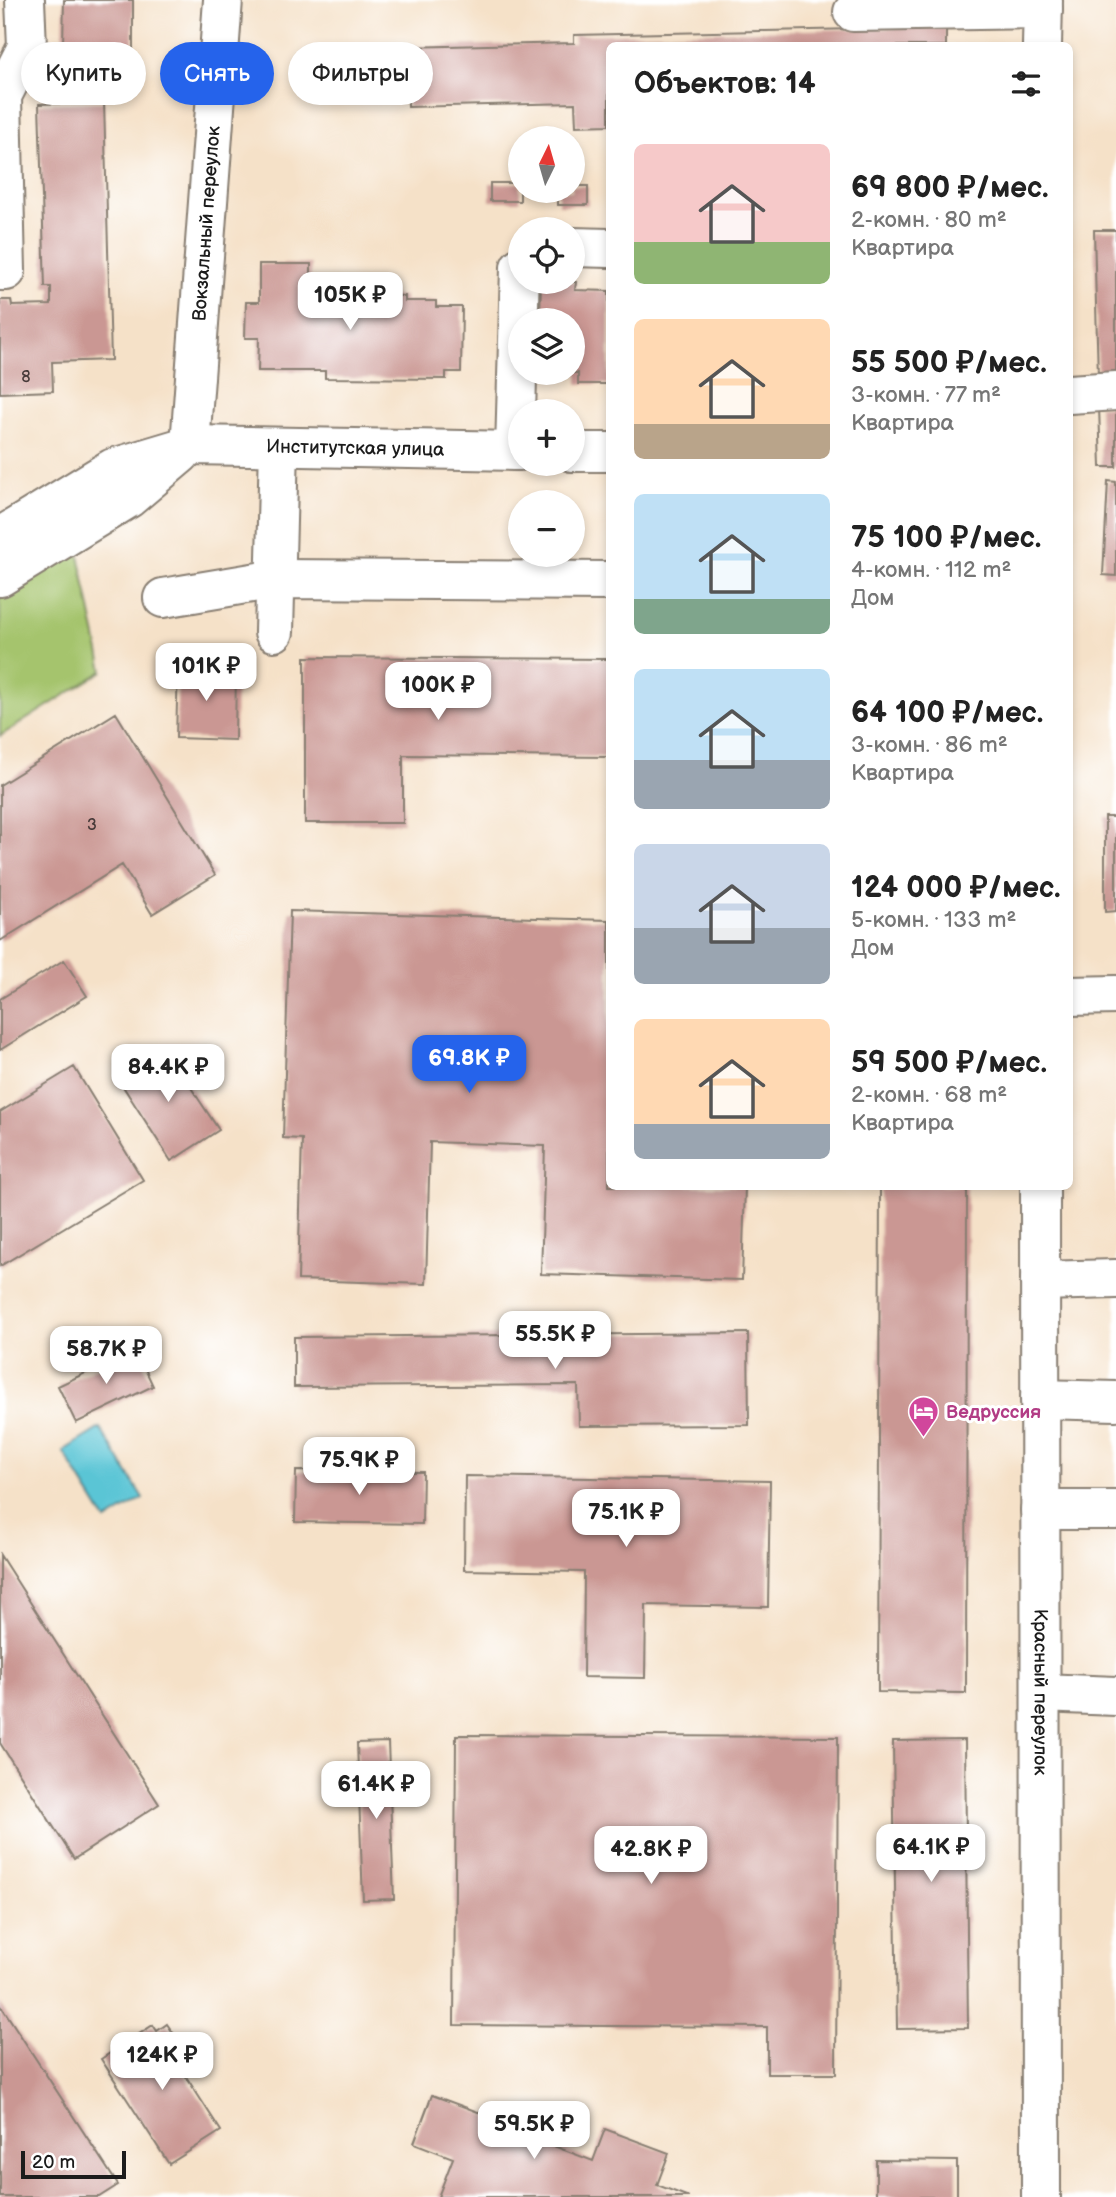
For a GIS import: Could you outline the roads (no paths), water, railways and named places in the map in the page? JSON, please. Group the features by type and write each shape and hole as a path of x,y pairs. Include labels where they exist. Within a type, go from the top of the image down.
{"street":[{"path":"0,271 6,271 2,96 27,47 25,0"},
{"name":"Вокзальный переулок","path":"190,445 223,0"},
{"path":"853,12 1043,18"},
{"path":"585,247 606,248"},
{"path":"518,399 520,294"},
{"path":"1073,394 1116,391"},
{"path":"0,577 128,498 190,445"},
{"name":"Институтская улица","path":"0,537 113,468 190,445 508,451"},
{"path":"274,632 279,447"},
{"path":"585,452 606,452"},
{"path":"163,598 276,579 606,581"},
{"path":"1073,996 1116,995"},
{"name":"Красный переулок","path":"1040,1190 1041,2197"},
{"path":"1040,1281 1116,1279"},
{"path":"1040,1399 1116,1401"},
{"path":"1040,1510 1116,1510"},
{"path":"1041,1693 1116,1696"}],"water":[{"path":"100,1428 143,1498 106,1521 63,1451"}],"place":[{"name":"Ведруссия","path":"923,1439"}]}
